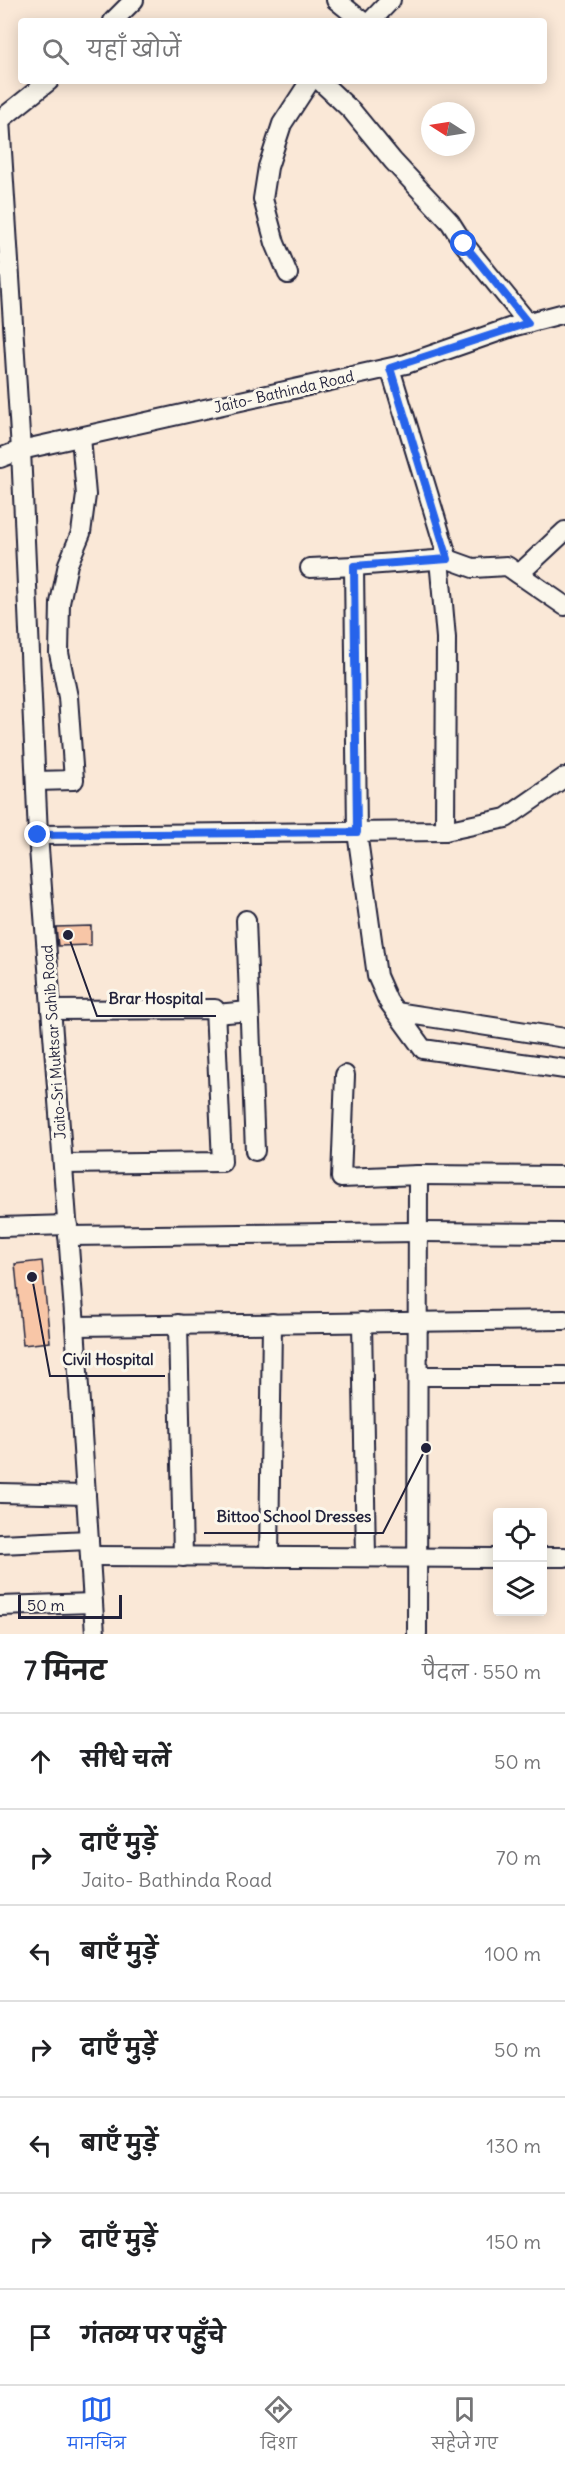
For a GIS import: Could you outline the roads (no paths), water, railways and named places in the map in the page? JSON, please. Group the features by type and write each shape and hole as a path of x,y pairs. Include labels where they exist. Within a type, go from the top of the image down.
{"street":[{"path":"116,18 134,0"},
{"path":"336,0 358,18"},
{"path":"373,18 391,0"},
{"path":"0,120 45,84"},
{"path":"288,274 275,243 263,199 268,167 282,124 308,84"},
{"path":"323,84 352,111 393,161 450,222 464,244 528,323"},
{"name":"Jaito-Sri Muktsar Sahib Road","path":"0,120 21,450 38,835 75,1326 95,1634"},
{"name":"Jaito- Bathinda Road","path":"0,458 21,450 390,368 565,313"},
{"path":"390,368 443,559 446,638 445,831"},
{"path":"36,781 74,780 68,697 59,653 61,598 68,564 81,533 86,495 81,437"},
{"path":"519,574 565,531"},
{"path":"310,568 443,559 473,568 507,566 565,606"},
{"path":"354,566 357,832 377,976 388,1001 423,1049 565,1069"},
{"path":"28,600 61,598"},
{"path":"38,835 445,831 506,818 565,777"},
{"path":"246,920 255,1151"},
{"path":"51,1010 215,1008 216,1014 222,1162 63,1164"},
{"path":"216,1014 249,1011"},
{"path":"396,1012 565,1038"},
{"path":"345,1076 341,1178 418,1175 565,1176"},
{"path":"417,1634 418,1175"},
{"path":"0,1227 68,1231 565,1233"},
{"path":"75,1326 565,1320"},
{"path":"362,1322 366,1557"},
{"path":"269,1557 272,1323"},
{"path":"178,1324 183,1557"},
{"path":"419,1376 565,1376"},
{"path":"0,1493 86,1495"},
{"path":"0,1544 90,1548 183,1557 493,1558"},
{"path":"547,1557 565,1557"},
{"path":"0,1606 93,1603"}],"place":[{"name":"Brar Hospital","path":"68,935"},
{"name":"Civil Hospital","path":"32,1277"},
{"name":"Bittoo School Dresses","path":"426,1448"}]}
